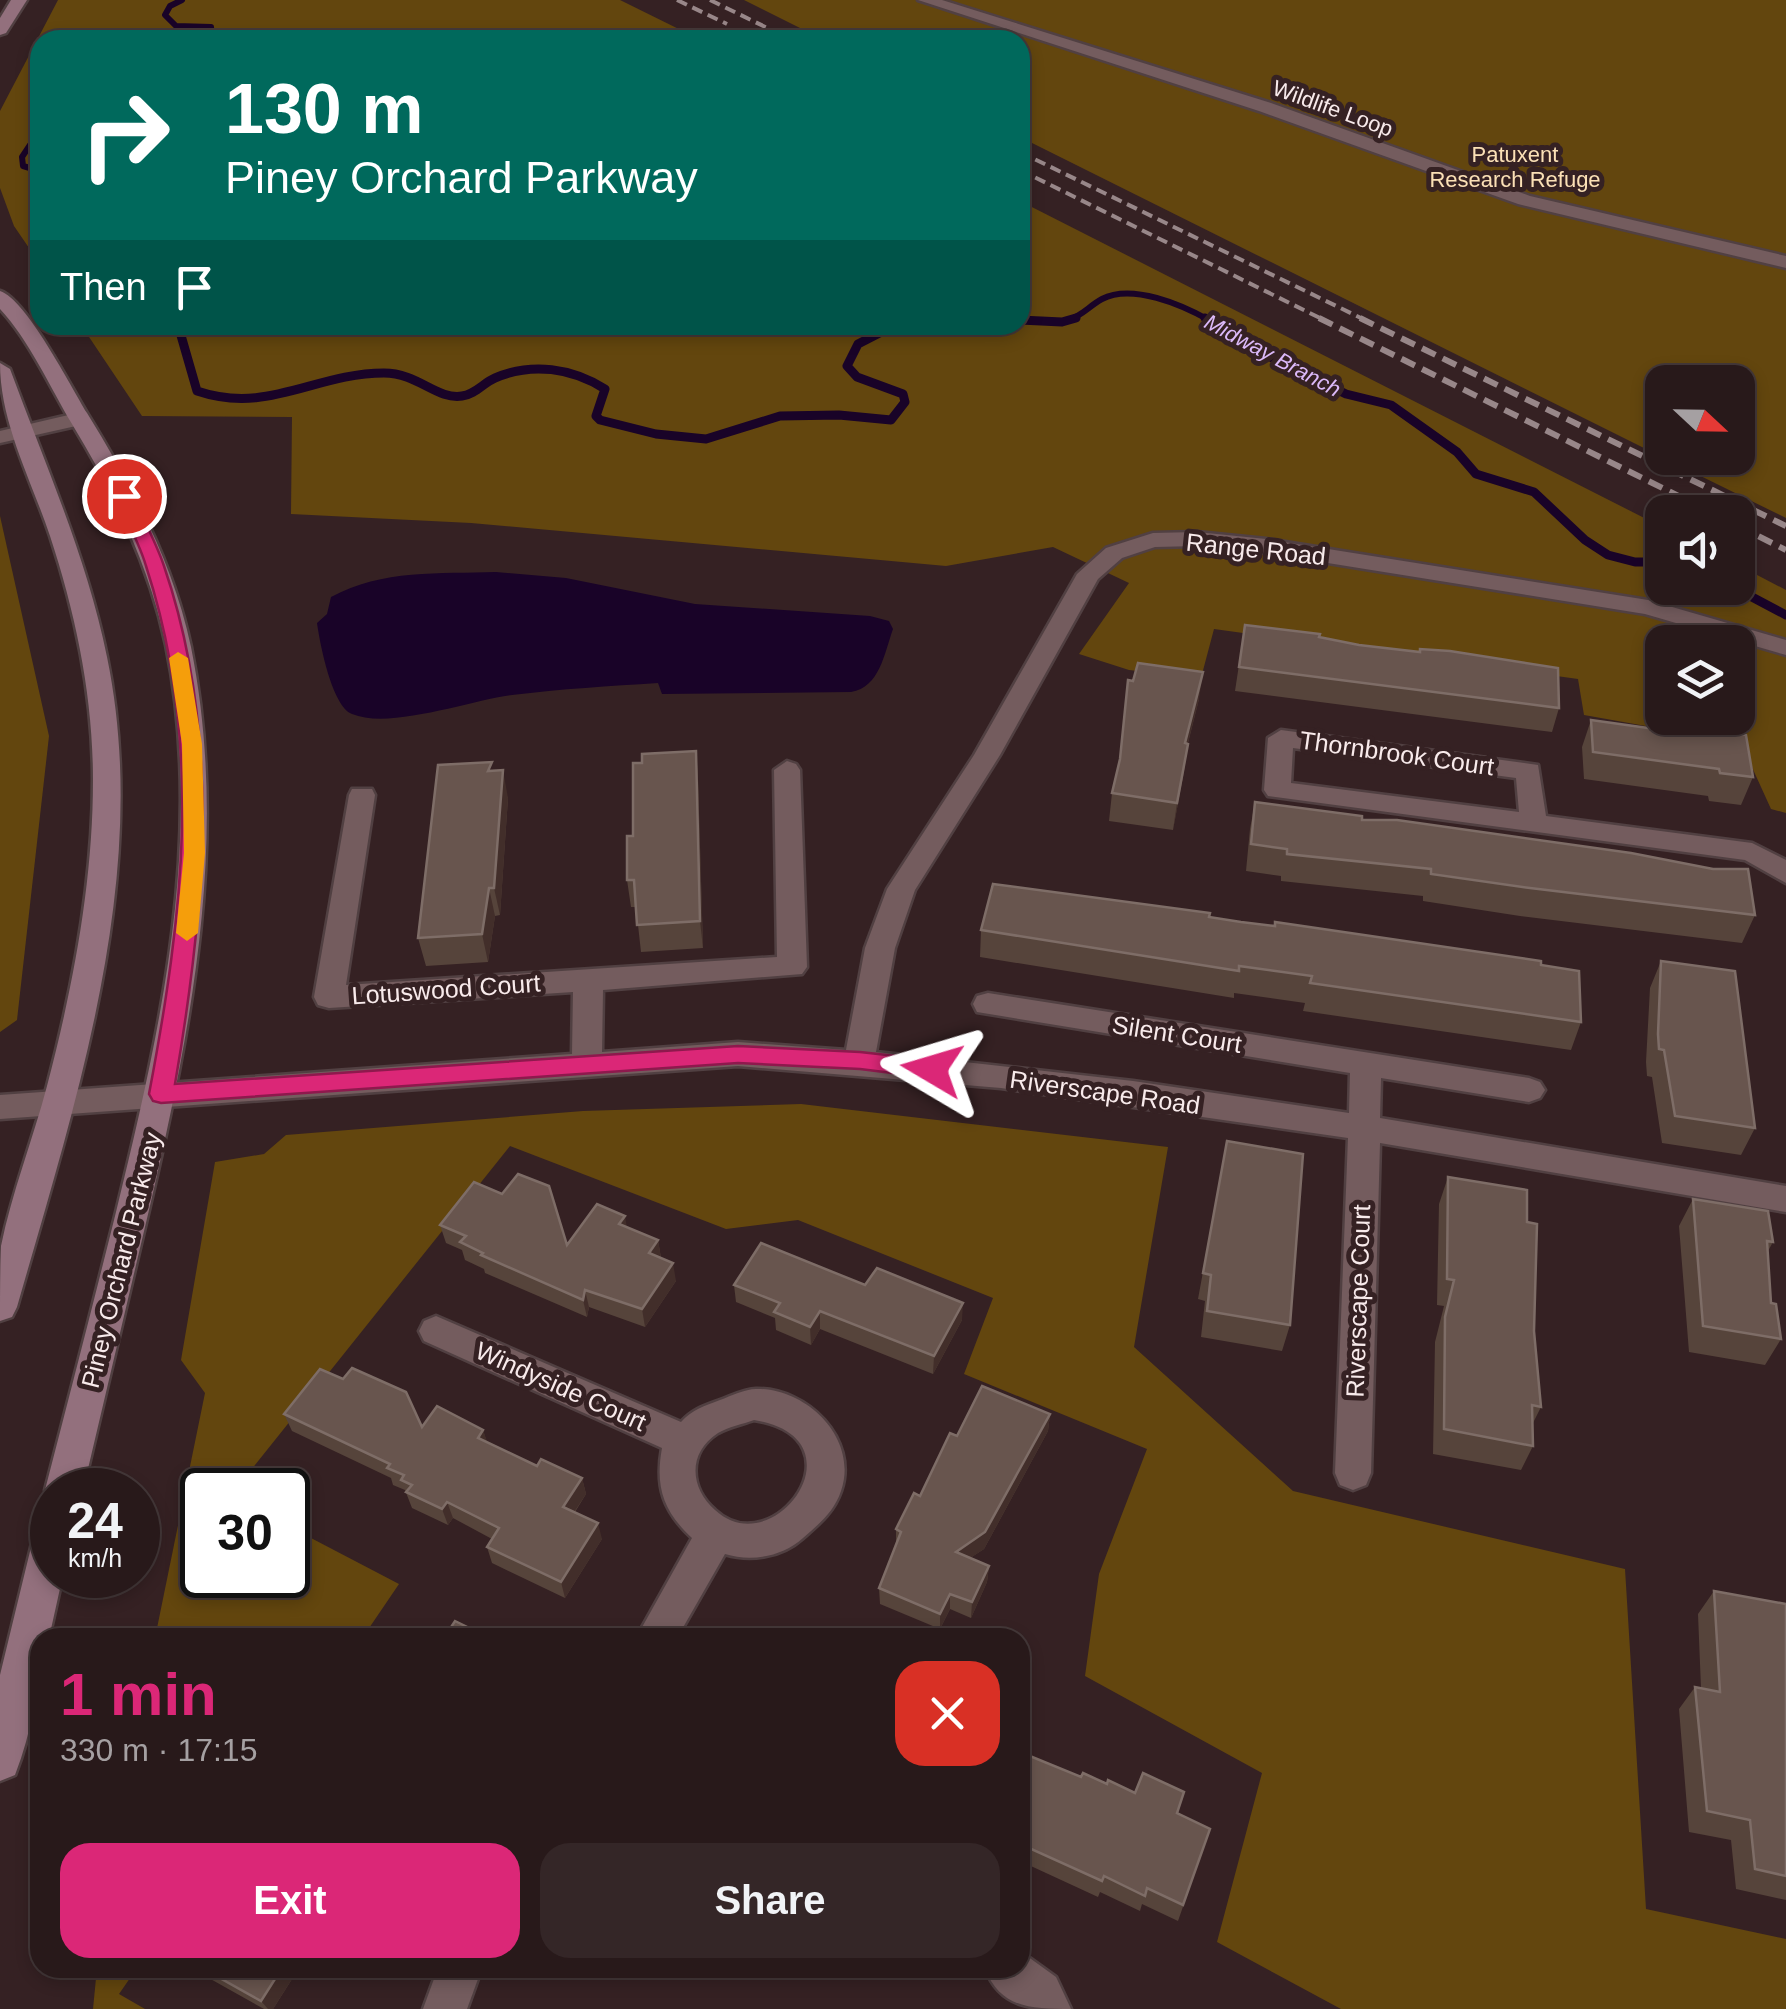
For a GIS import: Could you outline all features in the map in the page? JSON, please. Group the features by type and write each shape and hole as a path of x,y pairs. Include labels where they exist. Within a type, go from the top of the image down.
{"street":[{"path":"0,30 20,0"},
{"name":"Wildlife Loop","path":"926,0 1021,30"},
{"name":"Wildlife Loop","path":"1030,33 1249,102 1524,200 1786,262"},
{"name":"Piney Orchard Parkway","path":"0,297 14,312 124,496 154,562 174,633 192,744 194,853 184,972 161,1094 69,1468"},
{"path":"0,369 11,435 64,540 81,598 102,702 102,860 86,983 58,1103 0,1306"},
{"path":"11,435 77,419"},
{"name":"Range Road","path":"860,1060 880,948 901,890 986,755 1067,607 1089,574 1114,553 1153,540 1197,539 1266,546 1648,607 1786,648"},
{"name":"Thornbrook Court","path":"1533,824 1529,770 1281,738 1277,790 1533,824 1752,852 1786,873"},
{"name":"Lotuswood Court","path":"362,794 330,997 792,966 788,770"},
{"path":"587,1063 588,980"},
{"name":"Silent Court","path":"988,1004 1529,1090"},
{"name":"Riverscape Road","path":"0,1107 738,1054 860,1060 1116,1091 1786,1199"},
{"path":"1364,1130 1366,1064"},
{"name":"Riverscape Court","path":"1353,1473 1364,1130"},
{"name":"Windyside Court","path":"436,1331 685,1440"},
{"path":"754,1404 786,1410 806,1423 822,1444 827,1470 821,1497 803,1520 778,1536 748,1542 715,1535 694,1521 678,1498 674,1472 685,1440 725,1409 754,1404"},
{"path":"661,1628 715,1535"},
{"path":"31,1628 38,1598"},
{"path":"0,1760 30,1632"},
{"path":"444,2009 456,1978"},
{"path":"1020,1978 1040,1993 1049,2009"}],"green space":[{"path":"58,0 620,0 681,30 42,30"},
{"name":"Patuxent Research Refuge","path":"744,0 1786,0 1786,518 1755,503 1755,495 1739,495 1699,475 1755,475 1755,365 1645,365 1645,449 1030,142 1030,30 804,30"},
{"path":"30,54 30,249 14,226 0,188 0,111"},
{"path":"1030,206 1645,518 1645,605 1755,605 1755,574 1786,590 1786,813 1771,809 1741,743 1696,735 1755,735 1755,625 1645,625 1645,726 1584,715 1578,679 1214,629 1201,678 1129,670 1079,654 1129,583 1053,547 946,566 471,523 291,514 292,417 142,416 88,335 1030,335"},
{"path":"0,516 49,736 17,1020 0,1032"},
{"path":"801,1104 1168,1147 1134,1347 1293,1491 1625,1569 1646,1909 1786,1939 1786,2009 1341,2009 1217,1942 1262,1773 1085,1676 1099,1574 1147,1449 964,1374 993,1298 798,1220 726,1229 510,1146 253,1468 190,1468 205,1393 181,1360 215,1162 264,1154 286,1135 583,1111"},
{"path":"180,1516 180,1598 310,1598 310,1537 399,1584 369,1628 157,1628"},
{"path":"96,1978 130,1978 119,1994 145,2009 93,2009"}],"shaded area":[{"path":"496,572 566,578 695,604 870,616 889,621 893,629 875,676 869,684 851,692 662,694 658,683 512,695 387,718 368,718 345,709 328,673 317,623 327,614 331,597 391,577"}],"building":[{"path":"1245,625 1320,634 1319,637 1359,645 1450,651 1558,668 1559,708 1239,667"},
{"path":"1138,663 1203,672 1185,743 1188,744 1177,803 1112,793 1120,759 1128,680 1133,681"},
{"path":"1591,720 1645,728 1645,735 1746,735 1753,777 1720,773 1719,769 1593,752"},
{"path":"696,751 700,921 637,925 634,880 627,880 627,836 633,836 633,763 642,763 642,754"},
{"path":"492,762 488,771 503,770 494,888 489,888 482,934 418,938 438,765"},
{"path":"1255,802 1362,816 1362,820 1397,820 1631,853 1713,869 1748,869 1755,915 1431,874 1431,869 1287,854 1287,849 1251,844"},
{"path":"993,884 1210,913 1209,917 1241,922 1275,926 1275,922 1541,961 1541,965 1579,971 1581,1022 1310,983 1312,976 1239,966 1239,971 981,930"},
{"path":"1661,961 1735,971 1755,1128 1675,1116 1664,1050 1659,1049"},
{"path":"1227,1141 1303,1154 1290,1325 1207,1311 1211,1275 1203,1273"},
{"path":"518,1174 549,1186 567,1245 597,1204 625,1216 619,1224 658,1240 649,1253 673,1263 642,1309 585,1290 583,1300 481,1255 460,1242 466,1236 440,1225 474,1182 502,1194"},
{"path":"1448,1177 1527,1190 1527,1222 1537,1224 1534,1331 1541,1407 1532,1405 1533,1446 1444,1429 1445,1317 1454,1280 1447,1279"},
{"path":"1693,1199 1768,1211 1773,1242 1767,1241 1771,1303 1776,1304 1781,1339 1703,1326"},
{"path":"761,1243 865,1285 877,1268 963,1303 934,1356 820,1311 810,1327 774,1312 780,1303 734,1285"},
{"path":"352,1368 406,1392 422,1427 437,1406 483,1430 478,1438 537,1466 541,1459 582,1478 563,1507 598,1523 561,1582 487,1547 499,1528 447,1502 442,1509 406,1492 412,1485 401,1480 404,1475 387,1468 390,1464 284,1414 320,1369 343,1379"},
{"path":"982,1386 1050,1414 985,1532 956,1552 989,1566 972,1602 950,1594 940,1614 879,1588 901,1532 896,1529 914,1493 920,1496 950,1433 957,1436"},
{"path":"1714,1591 1786,1604 1786,1876 1755,1869 1750,1820 1707,1811 1695,1687 1720,1692"},
{"path":"455,1621 469,1628 450,1628"},
{"path":"1030,1756 1081,1777 1083,1773 1107,1784 1108,1780 1135,1793 1143,1773 1184,1792 1177,1813 1210,1829 1183,1905 1147,1888 1145,1896 1104,1876 1102,1881 1030,1849"},
{"path":"220,1978 276,1978 261,2001"}],"waterway":[{"name":"Midway Branch","path":"182,0 170,6 165,15 176,26 211,30"},
{"name":"Midway Branch","path":"30,145 22,157 23,166 30,168"},
{"name":"Midway Branch","path":"1068,320 1102,299 1128,293 1171,303 1205,318"},
{"name":"Midway Branch","path":"1030,320 1062,322 1076,318"},
{"name":"Midway Branch","path":"1205,318 1209,320"},
{"name":"Midway Branch","path":"1205,318 1230,337 1346,394 1391,405 1457,452 1476,474 1534,492 1585,540 1608,555 1645,562"},
{"name":"Midway Branch","path":"181,335 197,391 223,397 269,396 336,379 384,373 407,377 444,394 462,396 509,373 552,370 579,376 605,389 596,416 600,420 656,434 706,439 780,416 839,415 891,420 905,402 903,394 857,377 847,366 858,344 876,335"},
{"name":"Midway Branch","path":"1755,599 1786,615"}],"railway":[{"path":"677,0 727,24"},
{"path":"710,0 772,30"},
{"path":"1030,157 1365,320"},
{"path":"1030,175 1324,320"},
{"path":"1319,318 1677,495"},
{"path":"1360,318 1786,526"},
{"path":"1755,534 1786,550"}],"slow traffic":[{"path":"178,658 192,744 194,853 187,933"}],"route":[{"path":"124,496 154,562 174,633 192,744 194,853 184,972 161,1094 738,1054 860,1060 932,1069"}]}
